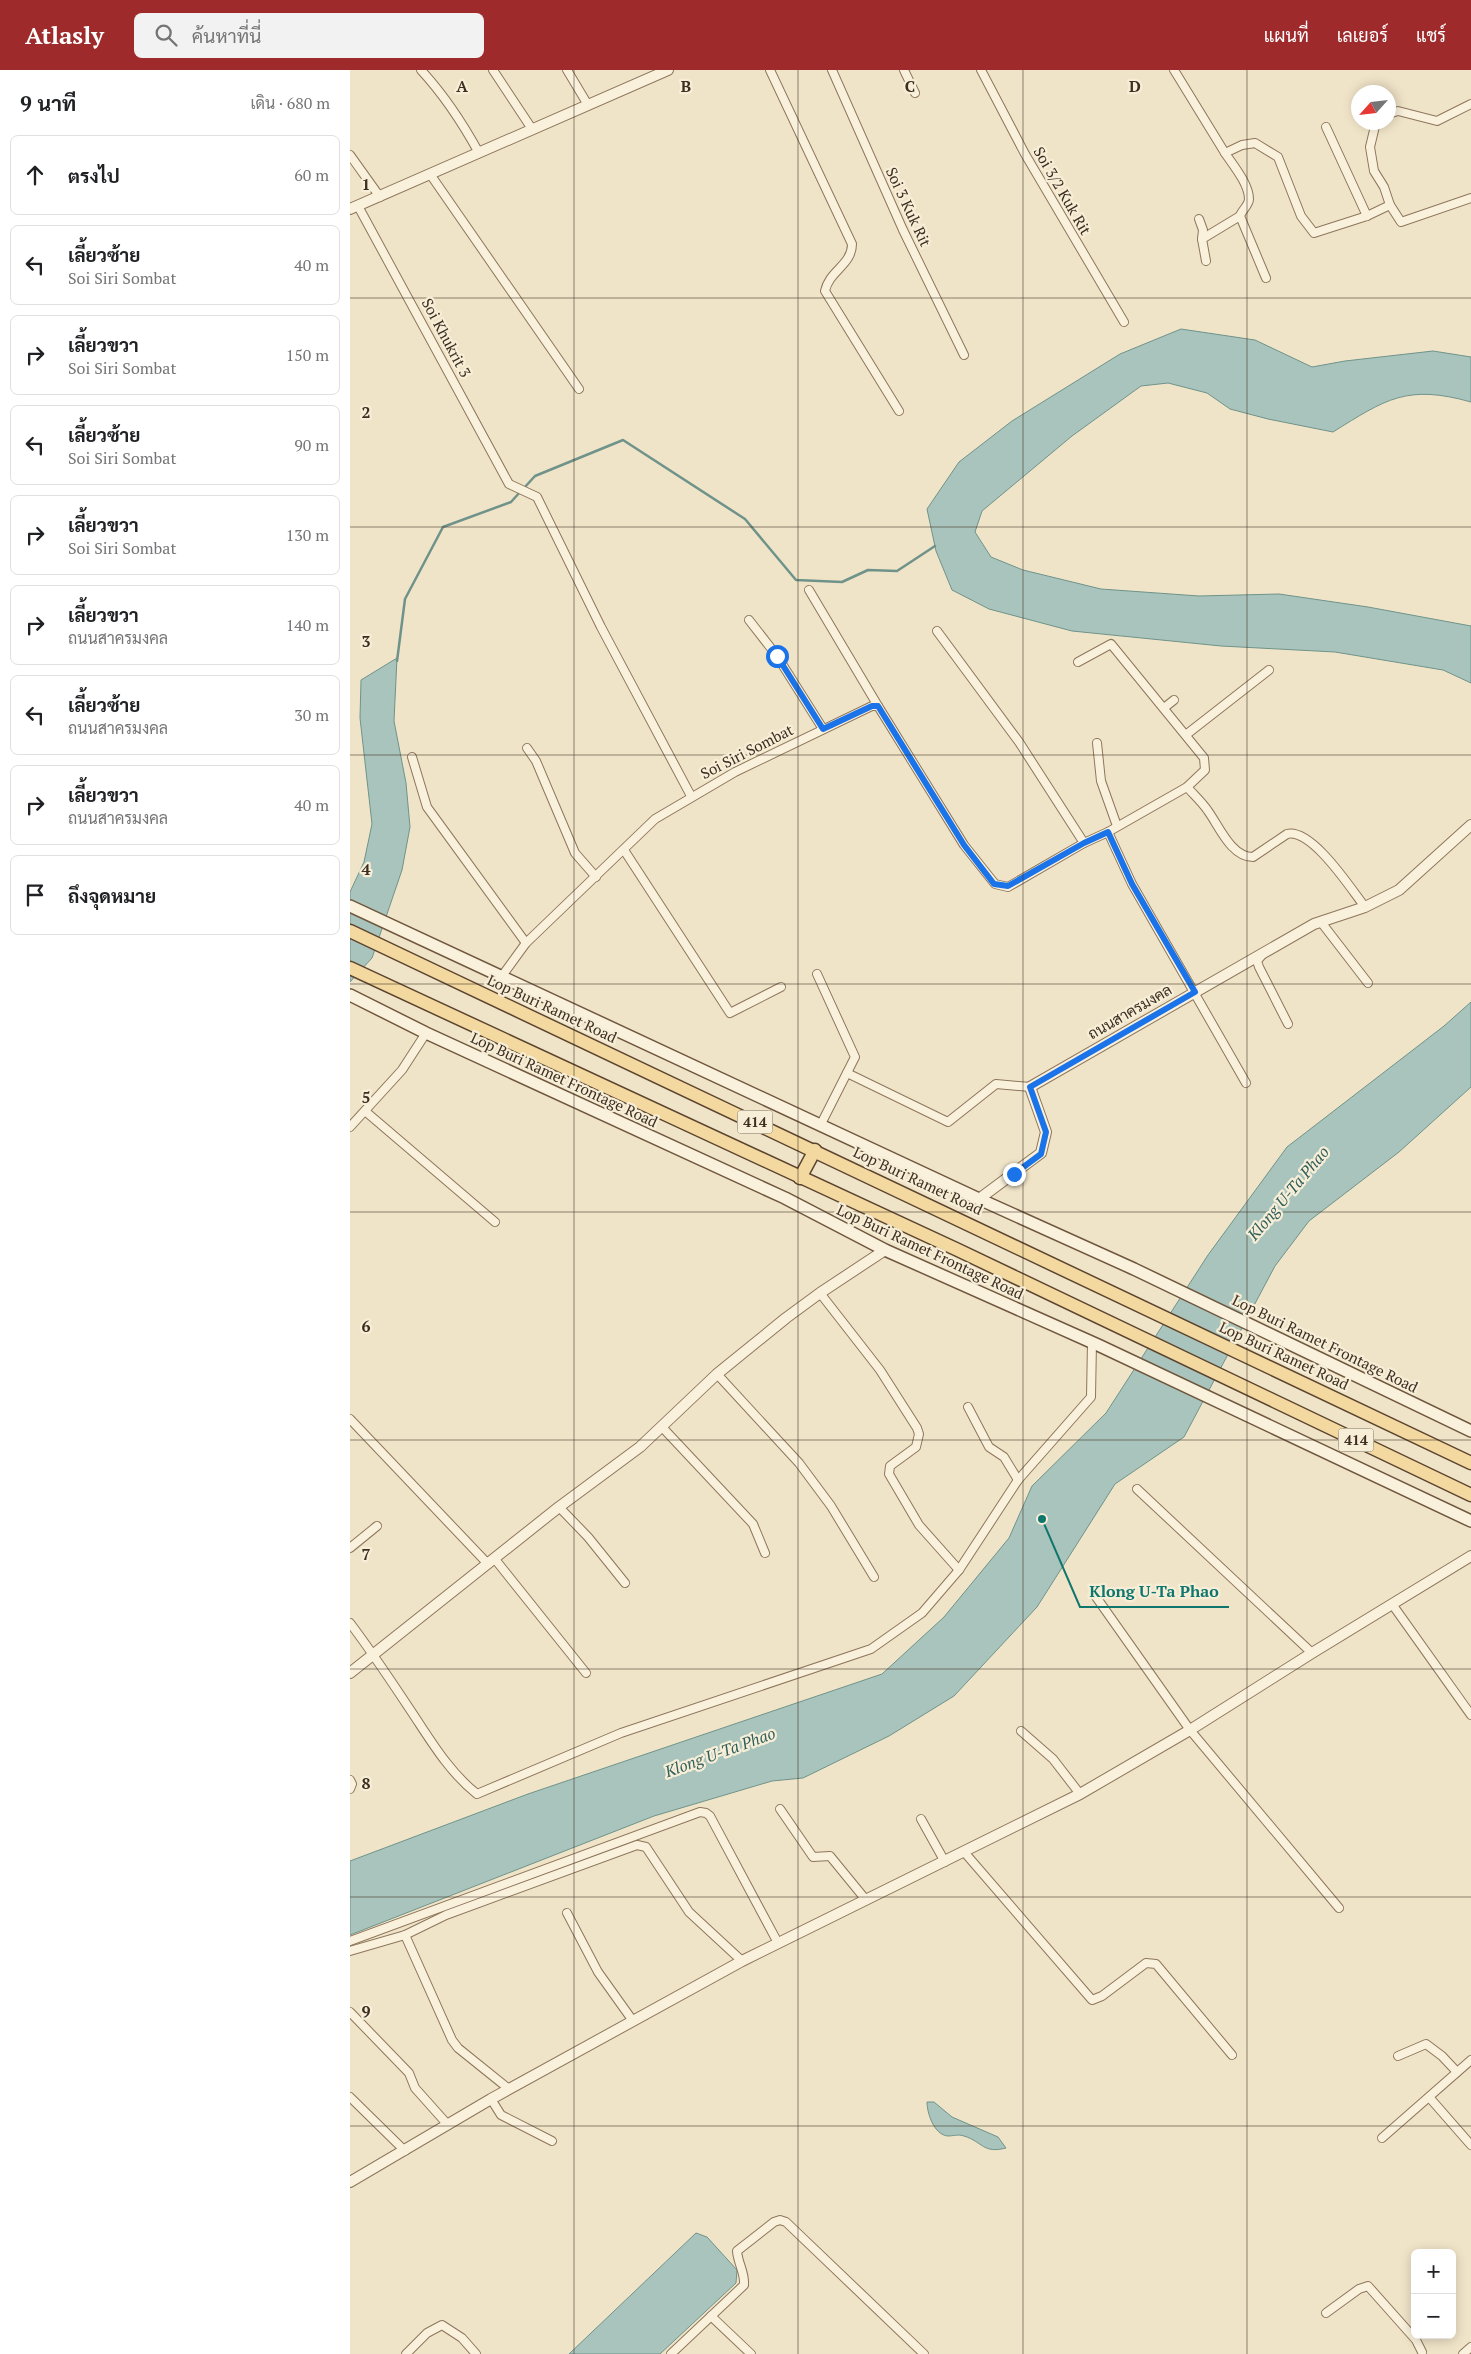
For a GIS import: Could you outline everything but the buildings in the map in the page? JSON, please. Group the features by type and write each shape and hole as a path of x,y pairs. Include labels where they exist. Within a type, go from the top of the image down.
{"main road":[{"name":"Lop Buri Ramet Frontage Road","path":"350,906 821,1124 978,1199 1134,1269 1471,1431"},
{"name":"Lop Buri Ramet Road","path":"350,931 815,1150 1471,1463"},
{"name":"414","path":"350,968 1109,1322 1471,1495"},
{"name":"Lop Buri Ramet Frontage Road","path":"351,996 426,1033 785,1198 885,1250 1095,1344 1471,1522"},
{"path":"800,1178 815,1150"}],"street":[{"path":"421,70 459,115 479,153"},
{"path":"493,70 532,129"},
{"path":"567,70 588,105"},
{"path":"354,208 668,70"},
{"path":"770,70 852,244 852,254 849,260 830,280 825,291 899,411"},
{"name":"Soi 3 Kuk Rit","path":"832,70 899,221 964,355"},
{"path":"904,70 915,93"},
{"name":"Soi 3/2 Kuk Rit","path":"981,70 1024,154 1124,322"},
{"path":"1174,70 1244,185 1249,197 1240,216 1202,239"},
{"path":"1396,112 1438,121 1471,104"},
{"path":"1326,127 1367,216"},
{"path":"1374,130 1370,146 1374,171 1384,188 1390,205 1401,222 1471,198"},
{"path":"1225,153 1242,145 1255,143 1278,157 1301,216 1314,233 1367,216 1390,205"},
{"path":"350,155 380,197"},
{"path":"430,174 579,389"},
{"name":"Soi Khukrit 3","path":"354,208 509,484 537,497 601,628 691,796"},
{"path":"1240,216 1266,278"},
{"path":"1199,219 1203,230 1202,239 1206,261"},
{"path":"809,590 964,845 994,884 1008,886 1084,843 1108,832 1187,787 1205,770 1204,758 1187,734 1111,644 1078,662"},
{"path":"749,620 777,656 823,729"},
{"path":"937,630 1019,742 1084,843"},
{"path":"1187,734 1268,670"},
{"path":"1164,708 1174,700"},
{"name":"Soi Siri Sombat","path":"502,976 526,943 655,818 691,796 823,729 872,706 878,706"},
{"path":"1097,743 1100,781 1117,826"},
{"path":"527,748 536,760 576,853 596,877"},
{"path":"412,757 427,807 526,943"},
{"path":"1187,787 1207,809 1239,852 1253,857 1287,834 1294,832 1303,836 1323,854 1366,907"},
{"name":"ถนนสาครมงคล","path":"1030,1087 1321,922 1366,907 1400,890 1471,825"},
{"path":"1108,832 1132,884 1246,1083"},
{"path":"624,850 730,1013 782,987"},
{"path":"1321,922 1368,983"},
{"path":"1262,954 1257,961 1259,967 1288,1024"},
{"path":"817,974 855,1057 821,1124"},
{"path":"350,1127 402,1070 426,1033"},
{"path":"847,1073 948,1122 996,1084 1030,1087 1046,1132 1041,1154 978,1199"},
{"path":"365,1111 495,1222"},
{"path":"350,1673 559,1507 640,1447 717,1374 820,1293 885,1250"},
{"path":"820,1293 880,1370 917,1428 919,1434 916,1447 890,1466 889,1474 919,1525 939,1550 959,1570"},
{"path":"350,1623 374,1654 440,1755 461,1782 477,1794 621,1733 871,1649 922,1613 959,1570 1018,1480 1091,1397 1095,1344"},
{"path":"717,1374 799,1463 830,1506 874,1578"},
{"path":"968,1407 989,1447 1004,1457 1018,1480"},
{"path":"350,1419 491,1561 586,1674"},
{"path":"662,1427 753,1524 765,1553"},
{"path":"1136,1489 1312,1653"},
{"path":"559,1507 588,1538 625,1583"},
{"path":"350,1548 377,1526"},
{"path":"350,2182 491,2099 742,1961 965,1853 1080,1794 1190,1730 1471,1556"},
{"path":"1094,1594 1190,1730 1339,1908"},
{"path":"1392,1604 1471,1715"},
{"path":"1021,1731 1053,1759 1080,1794"},
{"path":"350,1780 352,1784 350,1789"},
{"path":"780,1808 814,1857 830,1856 866,1900"},
{"path":"350,1941 700,1812 710,1816 778,1943"},
{"path":"921,1819 945,1862"},
{"path":"350,1952 405,1935 446,1916 637,1845 646,1847 690,1912 742,1961"},
{"path":"965,1853 1092,2000 1102,1996 1146,1963 1156,1964 1232,2055"},
{"path":"567,1913 598,1972 633,2021"},
{"path":"405,1935 452,2040 458,2048 509,2089"},
{"path":"350,2012 410,2073 415,2088 448,2126"},
{"path":"1398,2056 1426,2044 1442,2056 1457,2072"},
{"path":"1382,2138 1471,2060"},
{"path":"350,2097 405,2151"},
{"path":"1429,2097 1471,2145"},
{"path":"491,2099 501,2115 552,2141"},
{"path":"671,2354 744,2285 745,2274 737,2259 737,2251 774,2222 780,2220 786,2222 924,2354"},
{"path":"1326,2313 1359,2289 1368,2286 1416,2340 1421,2353"},
{"path":"711,2316 752,2354"},
{"path":"406,2354 427,2333 442,2325 462,2338 476,2354"},
{"path":"1463,2354 1471,2347"}],"water":[{"path":"1181,329 1255,340 1312,367 1345,361 1433,351 1471,357 1471,402 1430,394 1398,398 1383,403 1333,432 1230,409 1207,393 1168,383 1141,386 1072,436 982,511 975,532 991,557 1023,570 1101,589 1199,596 1279,594 1368,607 1471,626 1471,683 1443,670 1335,652 1221,646 1072,631 989,609 952,590 936,551 927,509 959,462 1012,421 1120,354"},
{"path":"397,658 394,721 406,783 410,827 402,870 372,958 350,982 350,892 364,862 372,824 360,718 361,680"},
{"path":"1471,1002 1471,1087 1399,1152 1309,1221 1275,1266 1184,1437 1115,1484 1037,1607 954,1696 889,1736 803,1778 772,1781 654,1816 350,1935 350,1861 528,1794 882,1674 944,1617 1009,1538 1032,1486 1106,1413 1208,1255 1287,1147 1444,1026"},
{"path":"927,2102 934,2102 952,2117 998,2137 1006,2148 992,2150 964,2136 943,2135 932,2123"},
{"path":"696,2233 707,2237 737,2270 736,2283 660,2354 569,2354"}],"waterway":[{"path":"524,488 535,476 623,440 745,519 796,580 842,582 868,570 897,571 935,546"},
{"path":"397,661 405,599 443,527 511,502 520,492"}],"place":[{"name":"Klong U-Ta Phao","path":"1042,1519"}],"route":[{"path":"777,656 823,729 872,706 878,706 964,845 994,884 1008,886 1084,843 1108,832 1132,884 1195,992 1030,1087 1046,1132 1041,1154 1014,1174"}]}
